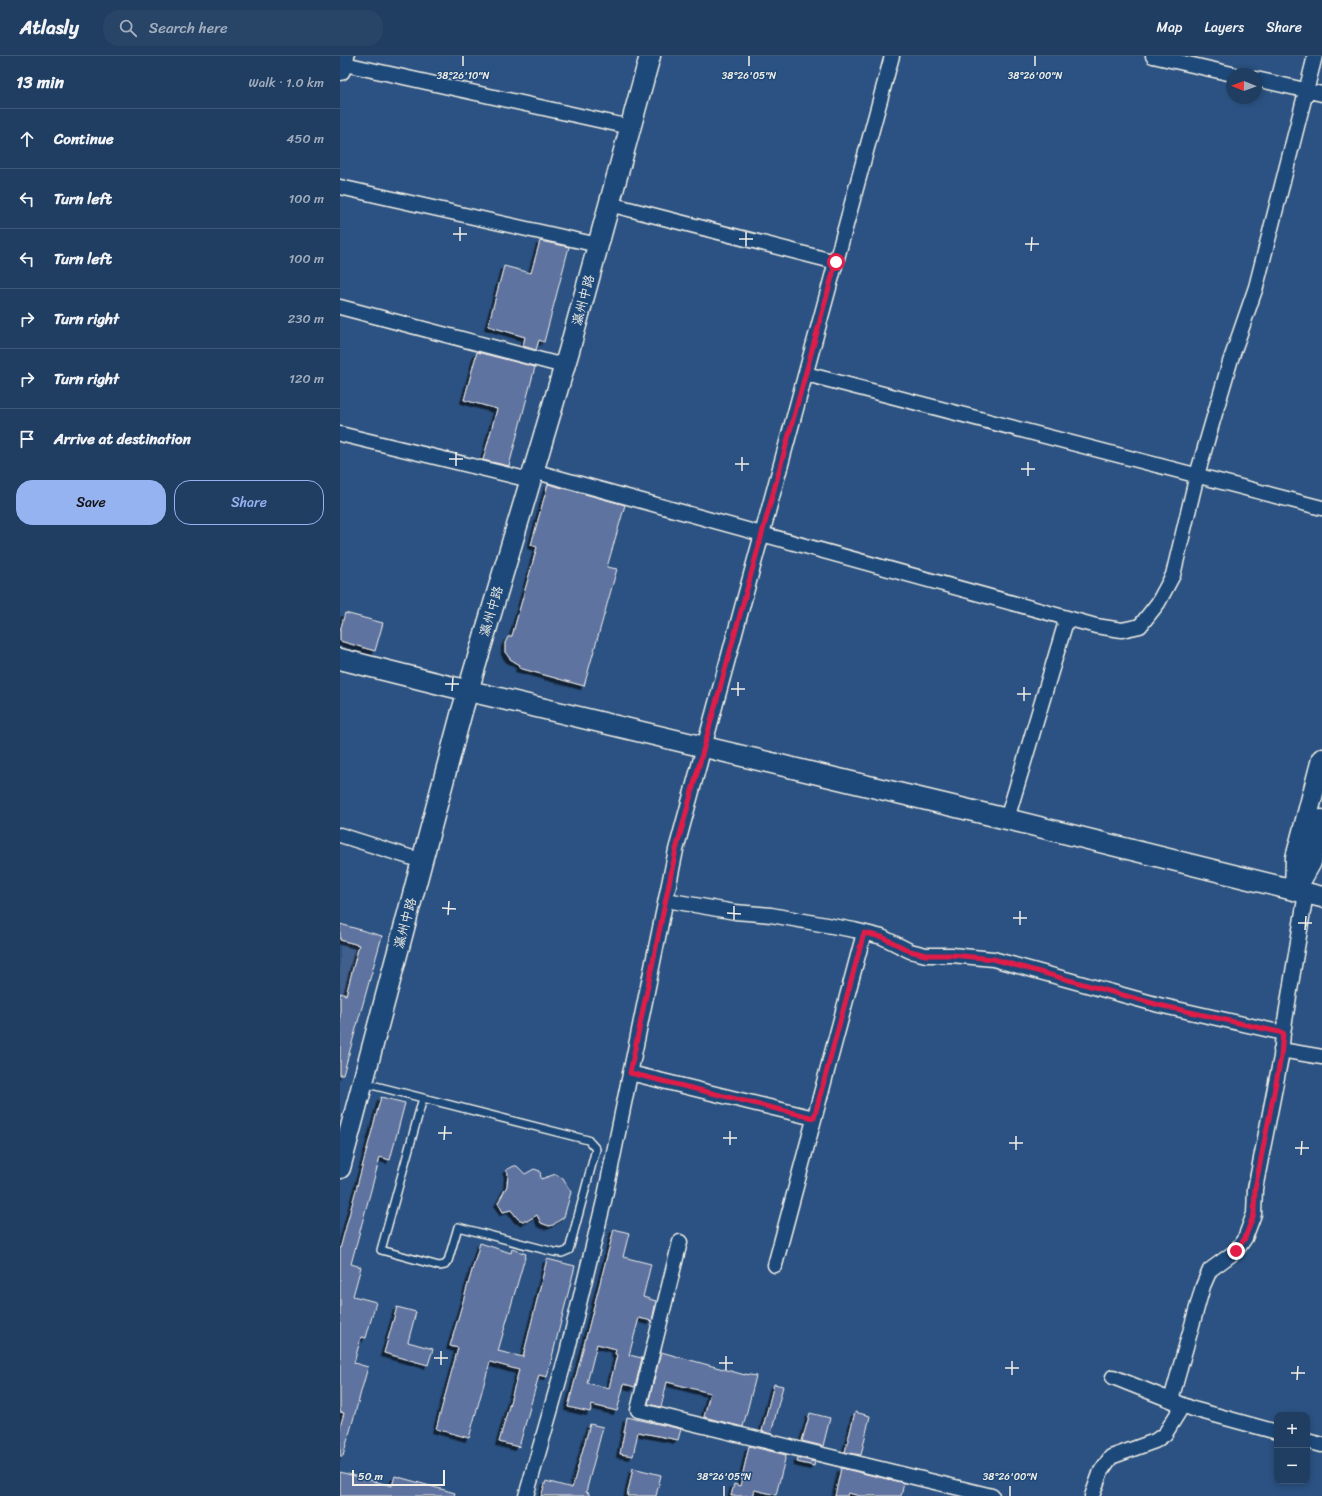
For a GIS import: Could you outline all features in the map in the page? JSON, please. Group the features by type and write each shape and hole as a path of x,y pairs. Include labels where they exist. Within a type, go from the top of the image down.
{"street":[{"name":"瀛州中路","path":"340,1168 468,691 564,366 650,56"},
{"path":"526,1496 567,1353 604,1201 676,850 892,56"},
{"path":"1153,56 1226,73"},
{"path":"340,434 532,475 762,534 1096,626 1122,630 1140,626 1158,603 1173,574 1197,475 1230,362 1256,287 1316,56"},
{"path":"341,63 630,127"},
{"path":"1262,80 1322,94"},
{"path":"340,187 598,245"},
{"path":"609,204 836,262"},
{"path":"340,307 564,366"},
{"path":"806,374 1322,508"},
{"path":"1007,819 1067,618"},
{"path":"340,659 468,691 1007,819 1308,893"},
{"path":"1308,893 1296,858 1322,758"},
{"path":"1092,1496 1101,1472 1112,1457 1155,1441 1165,1434 1177,1403 1203,1286 1210,1270 1236,1251 1245,1238 1254,1214 1255,1189 1308,893 1311,862 1322,820"},
{"path":"340,834 422,861"},
{"path":"666,900 735,912 771,915 864,933 882,937 910,951 926,955 952,955 993,959 1159,1005 1283,1033"},
{"path":"775,1266 864,933"},
{"path":"1281,1050 1322,1056"},
{"path":"630,1073 814,1118"},
{"path":"680,1242 638,1410 992,1496"},
{"path":"1114,1377 1193,1409 1274,1431"},
{"path":"1310,1442 1322,1445"}],"lane":[{"path":"363,1082 588,1140 596,1149 569,1250 562,1254 458,1227 448,1261 445,1265 439,1266 381,1250 423,1098"}],"shaded area":[{"path":"340,924 382,936 340,1008"}],"building":[{"path":"540,241 569,247 544,342 539,340 536,350 523,346 525,337 488,326 504,266 531,273"},
{"path":"477,352 535,367 509,466 483,460 497,409 464,400"},
{"path":"548,484 625,505 607,567 617,569 584,686 519,668 520,665 510,659 505,652 505,643 508,637 512,636 537,547 531,545"},
{"path":"345,613 383,623 375,651 340,641 340,631"},
{"path":"340,924 382,936 343,1075 340,1075 340,993 346,995 359,945 340,940"},
{"path":"381,1097 405,1103 390,1160 380,1157 351,1264 361,1267 353,1296 376,1302 366,1338 361,1337 354,1363 368,1367 343,1456 340,1456 340,1427 344,1413 340,1412 340,1249"},
{"path":"517,1166 525,1174 534,1169 540,1171 541,1179 556,1174 563,1179 571,1192 564,1217 553,1225 549,1226 541,1223 537,1215 527,1221 523,1221 518,1219 511,1210 503,1212 498,1203 507,1186 508,1173 506,1170"},
{"path":"614,1229 629,1233 623,1257 651,1264 643,1297 656,1301 652,1321 639,1318 629,1355 642,1358 635,1387 624,1384 617,1411 592,1405 590,1412 568,1407","holes":["597,1344 616,1349 615,1354 617,1355 609,1388 587,1383"]},
{"path":"480,1243 511,1253 512,1249 526,1254 498,1351 523,1357 547,1259 575,1266 547,1377 539,1375 519,1447 499,1442 519,1370 490,1362 469,1438 436,1429 458,1348 450,1346"},
{"path":"397,1307 416,1312 408,1342 433,1349 428,1365 384,1353"},
{"path":"661,1352 745,1375 756,1376 743,1427 704,1417 710,1393 667,1382 661,1407 648,1404"},
{"path":"774,1384 783,1386 771,1434 762,1431"},
{"path":"855,1412 870,1416 861,1455 845,1452"},
{"path":"810,1413 830,1418 823,1446 802,1441"},
{"path":"627,1417 681,1429 678,1440 638,1432 633,1456 620,1454"},
{"path":"590,1424 603,1427 586,1492 589,1493 589,1496 541,1496 546,1481 572,1488"},
{"path":"749,1446 786,1455 776,1495 755,1490 753,1496 731,1496 734,1484 740,1486"},
{"path":"798,1458 815,1462 814,1466 797,1462"},
{"path":"633,1468 661,1475 656,1496 627,1496"},
{"path":"841,1468 904,1483 901,1496 860,1496 848,1493 847,1496 835,1496"},
{"path":"340,1472 392,1486 395,1476 455,1493 454,1496 340,1496"}],"route":[{"path":"836,262 676,850 630,1073 814,1118 864,933 882,937 910,951 926,955 952,955 993,959 1159,1005 1283,1033 1281,1057 1255,1189 1254,1214 1245,1238 1236,1251"}]}
